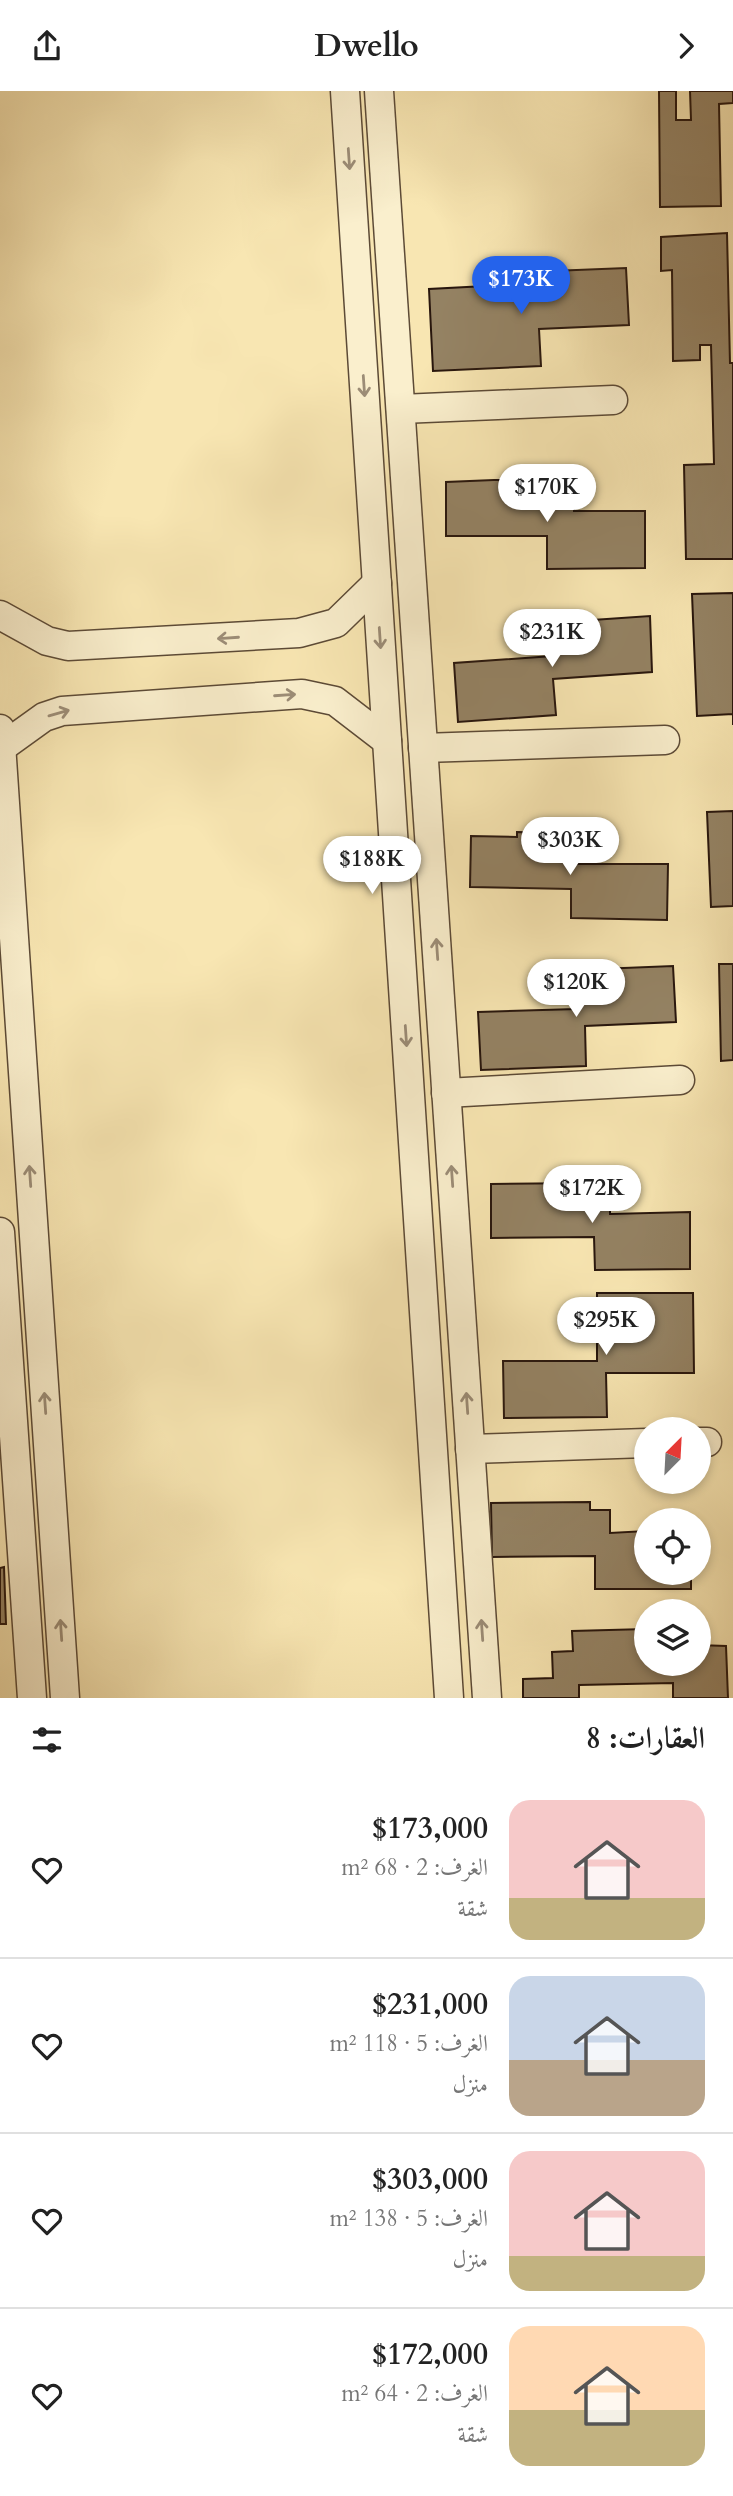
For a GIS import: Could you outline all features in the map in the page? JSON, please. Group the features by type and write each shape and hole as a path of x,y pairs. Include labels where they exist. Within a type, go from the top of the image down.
{"street":[{"path":"345,91 449,1698"},
{"path":"379,91 486,1698"},
{"path":"401,409 613,400"},
{"path":"0,615 47,641 79,647 299,633 336,623 377,583"},
{"path":"65,1698 1,739 62,711 302,694 335,701 387,741"},
{"path":"423,748 665,740"},
{"path":"446,1093 680,1080"},
{"path":"0,1232 9,1489 32,1698"},
{"path":"470,1449 634,1444"}],"building":[{"path":"659,91 676,91 676,120 691,120 690,91 733,91 733,103 719,104 721,206 660,207"},
{"path":"727,233 730,363 733,363 733,559 686,559 684,465 714,464 711,345 700,345 700,360 673,361 672,270 661,271 661,237"},
{"path":"626,268 629,325 539,329 541,366 433,371 429,289 527,284 527,272"},
{"path":"545,480 545,503 574,503 574,511 645,511 645,568 547,569 547,536 446,536 446,482"},
{"path":"733,593 733,714 697,716 692,594"},
{"path":"650,616 652,672 553,679 556,715 458,722 454,663 552,656 549,623"},
{"path":"733,811 733,906 711,907 707,812"},
{"path":"517,832 567,833 567,864 668,864 667,920 571,918 571,889 470,887 471,836 517,837"},
{"path":"719,964 733,964 733,1060 721,1061"},
{"path":"673,966 676,1022 585,1026 586,1066 481,1070 478,1012 576,1009 574,970"},
{"path":"589,1183 589,1191 610,1191 610,1214 690,1212 690,1269 595,1270 594,1237 491,1238 491,1184"},
{"path":"597,1293 693,1293 694,1373 606,1373 607,1417 504,1418 503,1361 597,1361"},
{"path":"590,1502 590,1510 610,1510 610,1533 634,1532 634,1585 691,1585 691,1589 595,1589 595,1556 492,1557 491,1503"},
{"path":"4,1567 6,1624 0,1624 0,1568"},
{"path":"634,1629 634,1676 711,1676 711,1645 726,1646 728,1698 673,1698 673,1683 579,1685 579,1698 523,1698 523,1679 553,1678 552,1652 573,1651 572,1631"}]}
